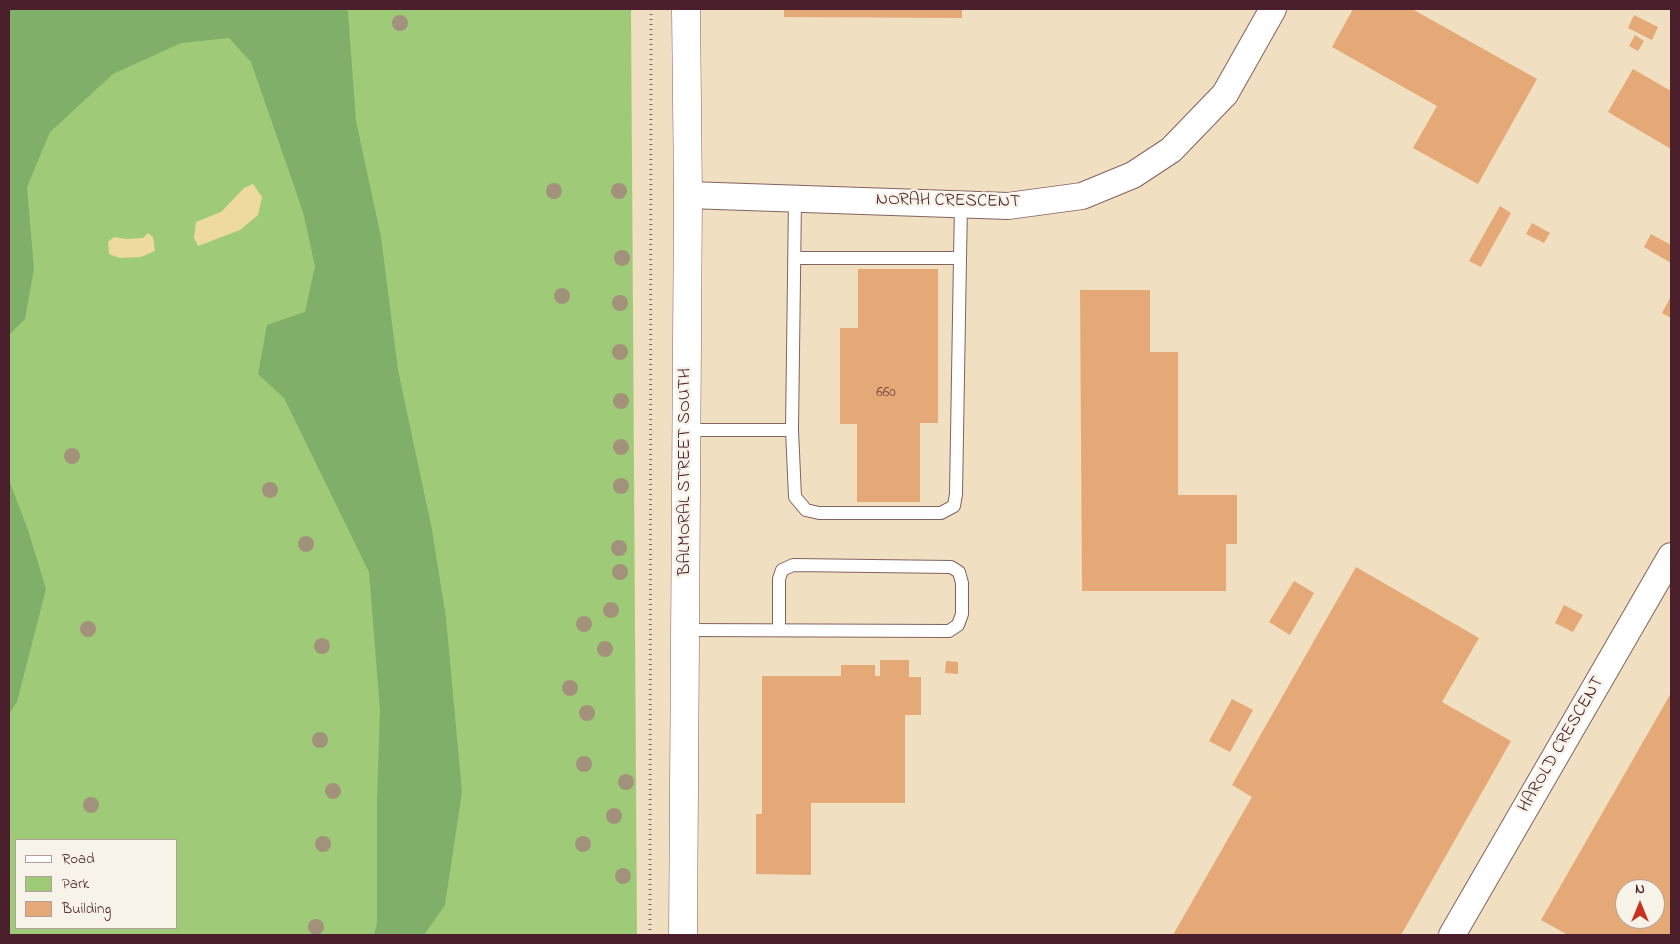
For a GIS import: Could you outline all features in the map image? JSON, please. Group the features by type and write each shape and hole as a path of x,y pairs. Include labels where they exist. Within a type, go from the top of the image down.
{"main road":[{"name":"BALMORAL STREET SOUTH","path":"683,935 688,195 686,9"}],"street":[{"name":"NORAH CRESCENT","path":"688,195 1008,206 1082,196 1133,175 1171,150 1225,94 1274,9"},
{"name":"HAROLD CRESCENT","path":"1452,935 1671,556"}],"lane":[{"path":"795,199 792,430 795,497 806,510 819,513 941,513 954,506 956,494 961,205"},
{"path":"794,258 960,258"},
{"path":"686,430 792,430"},
{"path":"685,630 949,631 958,625 962,614 962,583 959,572 951,567 793,566 782,570 779,579 779,629"}],"path":[{"path":"650,935 651,9"}],"green space":[{"path":"9,9 631,9 637,935 9,935"},
{"path":"9,9 345,9 348,12 356,121 381,237 398,370 432,530 446,618 462,792 445,905 424,935 374,935 377,923 377,800 380,710 369,572 284,398 258,374 267,325 305,312 315,266 303,212 251,62 229,38 181,43 113,74 50,132 27,187 34,269 25,319 9,335"},
{"path":"9,480 28,530 46,589 17,702 9,714"}],"sand":[{"path":"253,184 262,197 258,215 240,230 198,246 194,238 196,222 221,212 244,188"},
{"path":"148,233 153,237 155,251 141,257 120,258 109,254 108,242 114,237 126,239 143,238"}],"building":[{"path":"784,9 962,9 962,18 784,17"},
{"path":"1353,9 1412,9 1537,79 1478,184 1413,148 1437,106 1332,47"},
{"path":"1634,15 1658,27 1652,40 1628,28"},
{"path":"1635,35 1644,41 1638,51 1629,46"},
{"path":"1633,69 1671,91 1671,149 1608,112"},
{"path":"1500,206 1511,213 1481,267 1469,261"},
{"path":"1532,223 1550,233 1544,243 1526,234"},
{"path":"1651,234 1671,245 1671,263 1644,247"},
{"path":"858,269 938,269 938,423 920,423 920,502 857,502 857,424 840,424 840,328 858,328"},
{"path":"1080,290 1150,290 1150,352 1178,352 1178,495 1237,495 1237,544 1226,544 1226,591 1082,591"},
{"path":"1671,296 1671,318 1662,313"},
{"path":"1356,567 1479,638 1442,702 1511,741 1401,935 1173,935 1252,797 1232,785"},
{"path":"1294,581 1314,593 1290,635 1269,622"},
{"path":"1564,605 1583,615 1573,632 1555,623"},
{"path":"880,660 909,660 909,677 921,677 921,715 905,715 905,803 811,803 811,875 756,874 756,814 762,814 762,676 841,676 841,665 875,665 875,676 880,676"},
{"path":"946,661 958,662 958,674 945,673"},
{"path":"1671,693 1671,935 1568,935 1541,920"},
{"path":"1232,699 1253,710 1230,752 1209,741"}]}
